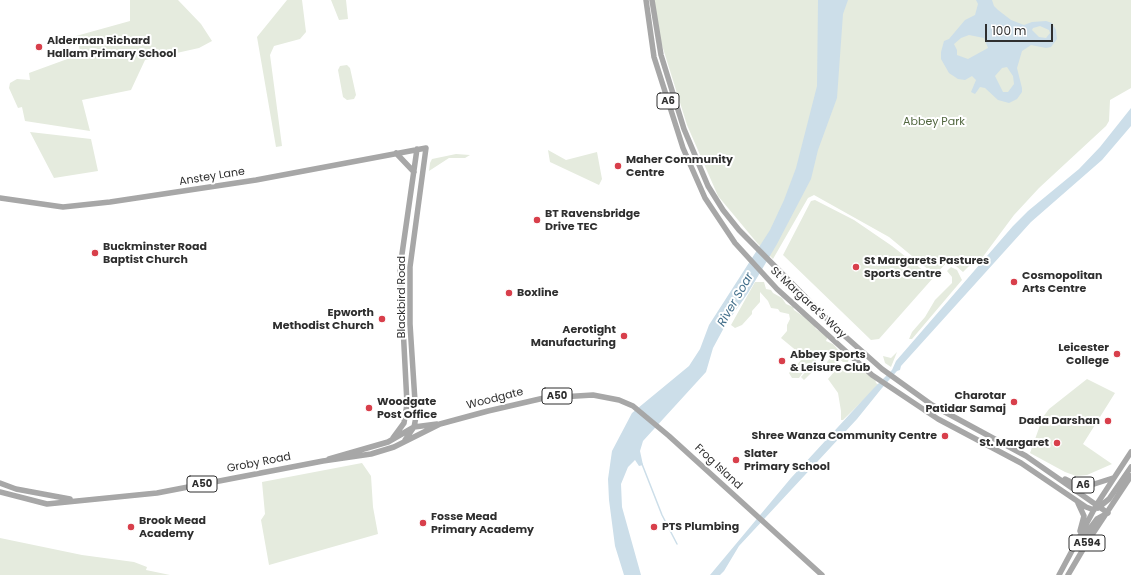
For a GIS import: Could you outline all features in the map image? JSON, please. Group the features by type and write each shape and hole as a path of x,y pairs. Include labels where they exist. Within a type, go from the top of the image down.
{"main road":[{"name":"St Margaret's Way","path":"646,0 654,57 683,148 705,198 722,226 741,250 771,283 872,375 930,414 1021,463 1086,507 1094,510"},
{"name":"St Margaret's Way","path":"652,0 663,62 684,130 699,168 723,210 750,242 838,330 882,369 935,407 1026,456 1108,513"},
{"name":"Anstey Lane","path":"0,198 63,207 110,202 256,180 426,148"},
{"name":"Blackbird Road","path":"414,427 416,417 410,324 410,267 426,148"},
{"name":"Blackbird Road","path":"390,440 404,424 407,404 400,268 417,149"},
{"path":"396,153 414,172"},
{"name":"Woodgate","path":"390,440 414,427 440,424 544,398 593,395 627,402 659,428"},
{"name":"Woodgate","path":"382,451 440,424"},
{"path":"402,442 414,427"},
{"name":"Frog Island","path":"659,428 758,515 822,575"},
{"name":"Groby Road","path":"323,461 340,454 366,449 390,440"},
{"name":"Groby Road","path":"0,492 48,504 157,493 382,451"},
{"name":"A594","path":"1099,506 1114,477 1131,452"},
{"name":"A594","path":"1060,575 1094,510 1109,499 1131,467"},
{"name":"A6","path":"1053,474 1077,485 1088,486 1102,483 1114,477"},
{"name":"A594","path":"1068,575 1088,541 1108,513 1131,476"},
{"name":"Groby Road","path":"0,483 16,489 79,500"},
{"path":"1076,500 1080,506 1084,520 1077,543"},
{"name":"A594","path":"1068,559 1097,519 1108,513"}],"green space":[{"path":"130,0 178,0 201,24 212,41 199,48 145,60 131,90 82,100 90,131 25,121 22,107 18,108 9,88 10,83 17,79 30,80 29,73 81,54 76,36 130,21"},
{"path":"287,0 302,0 306,32 300,39 274,46 270,55 282,146 276,147 257,37"},
{"path":"331,0 346,0 348,19 339,20"},
{"name":"Abbey Park","path":"653,0 1131,0 1131,88 1110,100 1109,121 1106,126 1039,188 1014,215 982,258 974,261 963,272 949,260 935,275 889,237 814,195 808,198 773,259 758,244 718,196 687,125 661,42"},
{"path":"347,65 350,68 356,95 354,99 347,100 343,97 338,70 340,66"},
{"path":"30,132 91,139 98,171 54,178"},
{"path":"548,150 566,160 597,152 602,179 599,185 550,162"},
{"path":"456,154 470,155 465,158 449,158 429,171 432,159"},
{"name":"St Margarets Pastures Sports Centre","path":"815,200 854,220 892,246 933,278 879,339 871,340 783,255 811,201"},
{"path":"951,267 957,270 962,280 912,339 909,339 912,332 925,317 935,300 952,283 952,277 947,271"},
{"path":"755,282 764,282 766,289 771,290 773,293 782,298 786,304 793,307 794,310 813,323 816,329 828,336 826,341 833,344 839,351 843,350 847,353 849,358 848,362 843,362 839,359 837,366 828,365 827,362 830,358 827,354 827,350 823,350 824,354 816,357 816,361 817,363 824,363 824,369 813,371 804,380 801,377 808,369 806,368 799,378 792,378 789,373 804,357 781,338 787,331 787,325 790,319 789,314 780,312 778,309 771,308 768,301 760,292 760,302 752,311 752,314 742,325 735,328 731,325"},
{"path":"897,352 891,367 885,363 883,356 891,358"},
{"path":"839,366 849,372 852,366 859,366 859,369 875,379 876,383 879,385 843,420 841,420 838,393 828,379"},
{"path":"1087,379 1115,393 1083,444 1112,464 1087,475 1076,476 1065,472 1030,453 1043,417 1049,409"},
{"path":"362,463 371,476 373,507 378,534 269,565 261,520 265,514 262,482"},
{"path":"0,538 82,555 134,562 147,567 146,570 170,575 0,575"}],"water":[{"name":"River Soar","path":"818,0 848,0 843,14 837,98 818,150 811,179 777,244 748,293 726,324 713,348 706,372 643,441 640,451 643,465 639,466 635,460 628,467 621,484 622,507 641,575 624,575 615,546 609,500 608,479 612,451 632,413 689,366 700,349 709,325 770,230 784,200 796,168 817,86"},
{"path":"976,0 992,0 994,6 1011,20 1024,25 1032,22 1046,21 1052,23 1056,30 1057,39 1051,47 1046,48 1031,45 1022,51 1017,68 1022,92 1017,99 1009,103 998,100 985,88 980,87 975,94 971,92 976,80 972,76 965,80 958,79 949,73 941,59 944,41 949,39 965,20 975,15 978,4","holes":["1040,26 1049,30 1050,33 1046,38 1039,37 1032,30 1033,28","969,35 984,38 988,48 968,59 957,55 957,50 954,44 961,38","1007,67 1013,76 1014,84 1008,92 1003,92 995,76 1002,68"]},
{"path":"1131,108 1131,126 1102,160 1031,222 901,366 900,370 897,371 882,388 857,419 739,546 724,571 720,575 710,575 791,478 892,370 896,361 1013,226 1028,211 1079,169 1100,147"}],"waterway":[{"path":"642,464 662,515 677,544"}],"place":[{"name":"Alderman Richard Hallam Primary School","path":"39,47"},
{"name":"Maher Community Centre","path":"618,166"},
{"name":"BT Ravensbridge Drive TEC","path":"537,220"},
{"name":"Buckminster Road Baptist Church","path":"95,253"},
{"name":"St Margarets Pastures Sports Centre","path":"856,267"},
{"name":"Cosmopolitan Arts Centre","path":"1014,282"},
{"name":"Boxline","path":"509,293"},
{"name":"Epworth Methodist Church","path":"382,319"},
{"name":"Aerotight Manufacturing","path":"624,336"},
{"name":"Leicester College","path":"1117,354"},
{"name":"Abbey Sports & Leisure Club","path":"782,361"},
{"name":"Charotar Patidar Samaj","path":"1014,402"},
{"name":"Woodgate Post Office","path":"369,408"},
{"name":"Dada Darshan","path":"1108,421"},
{"name":"Shree Wanza Community Centre","path":"945,436"},
{"name":"St. Margaret","path":"1057,443"},
{"name":"Slater Primary School","path":"736,460"},
{"name":"Fosse Mead Primary Academy","path":"423,523"},
{"name":"Brook Mead Academy","path":"131,527"},
{"name":"PTS Plumbing","path":"654,527"}]}
